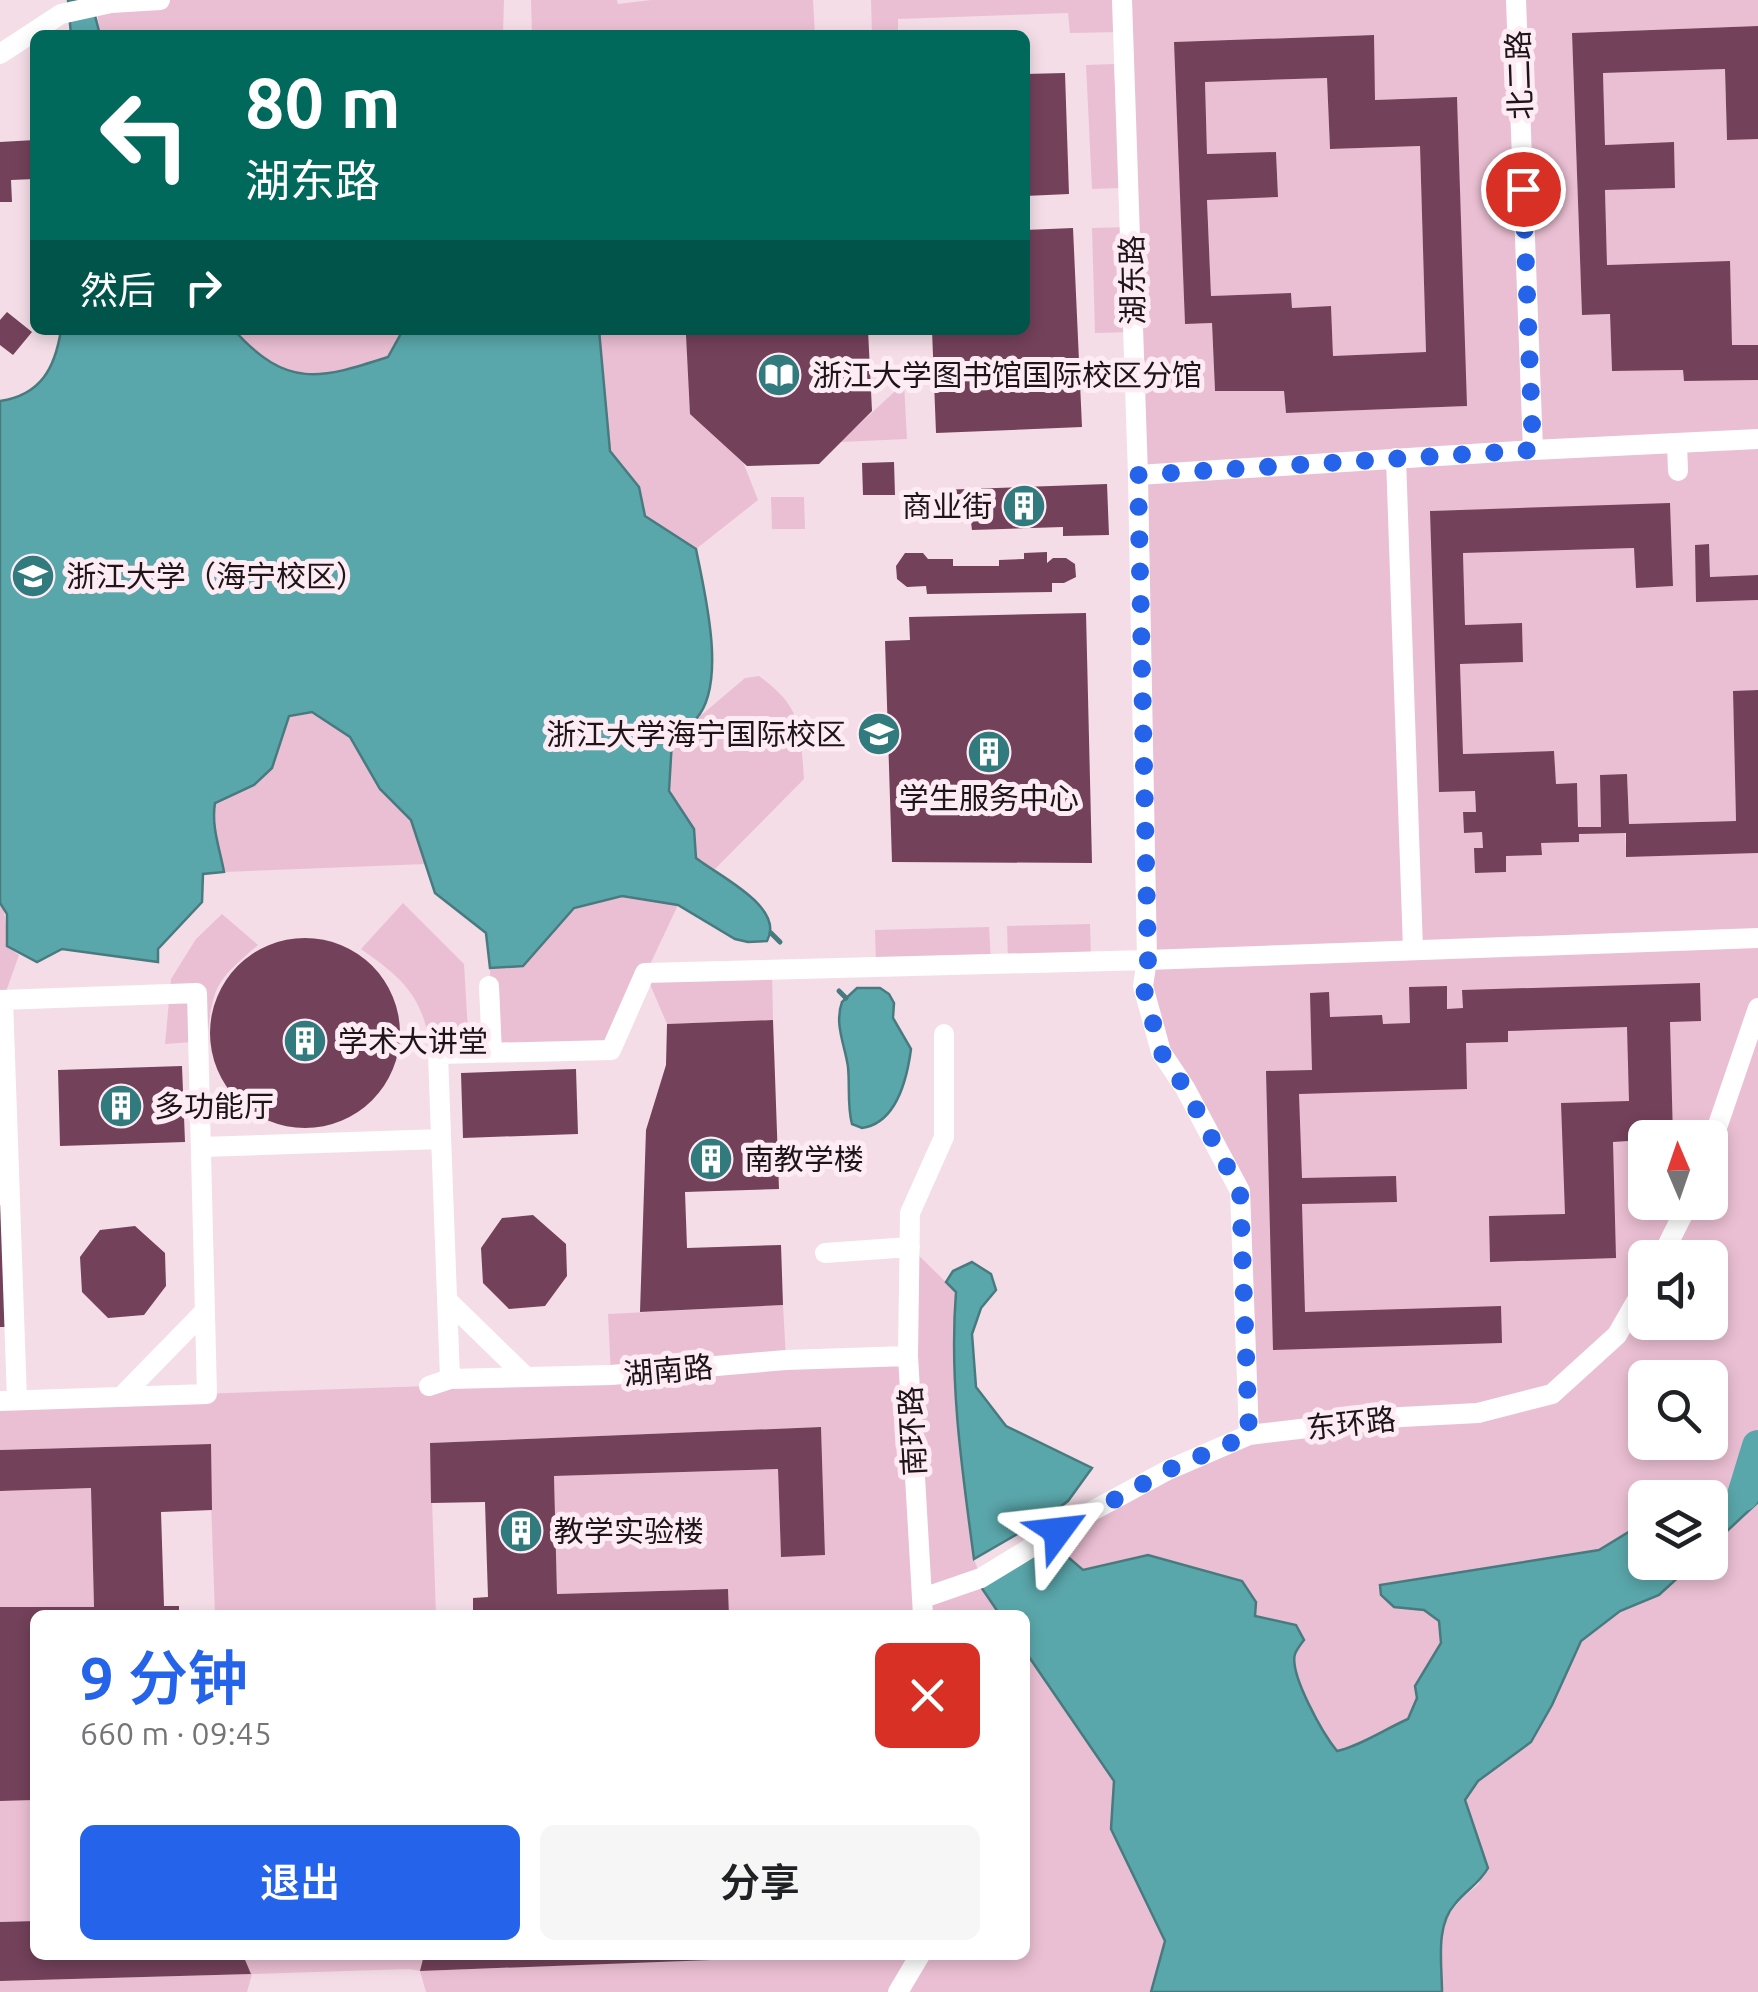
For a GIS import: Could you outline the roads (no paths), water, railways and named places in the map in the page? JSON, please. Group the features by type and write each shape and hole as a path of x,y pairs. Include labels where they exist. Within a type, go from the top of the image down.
{"street":[{"path":"37,30 61,14 160,0"},
{"name":"湖东路","path":"1122,0 1138,475 1148,960 1143,986 1161,1052 1185,1088 1240,1191 1249,1435"},
{"name":"北二路","path":"1516,0 1533,450"},
{"path":"0,54 30,34"},
{"path":"1138,475 1758,440"},
{"path":"1677,443 1678,471"},
{"path":"1396,458 1413,949"},
{"path":"450,1378 438,1054 611,1050 645,973 1758,938"},
{"path":"489,986 492,1053"},
{"path":"197,993 207,1394 9,1400 2,1000 197,993"},
{"path":"1720,1120 1758,1008"},
{"name":"南环路","path":"923,1607 908,1356 910,1213 944,1137 944,1034"},
{"path":"202,1146 441,1139"},
{"path":"825,1253 910,1247"},
{"path":"447,1300 526,1377"},
{"path":"121,1396 205,1311"},
{"name":"东环路","path":"923,1607 1168,1470 1249,1435 1478,1413 1552,1394 1618,1335 1628,1317"},
{"name":"湖南路","path":"429,1386 450,1378 611,1376 786,1360 908,1356"},
{"path":"898,1992 917,1960"}],"water":[{"path":"68,0 91,0 99,30 71,30"},
{"path":"60,335 239,335 271,362 288,370 323,374 388,357 400,335 599,335 610,451 639,487 645,516 696,549 708,612 711,683 706,703 696,719 672,740 669,791 694,829 696,858 758,904 770,928 767,941 735,939 678,905 622,896 574,908 523,966 490,968 486,933 435,893 411,820 380,789 350,737 312,712 289,716 272,768 254,785 215,803 215,829 224,872 203,874 202,902 158,949 158,962 62,949 37,962 7,946 7,914 0,903 0,401 36,386 55,356"},
{"path":"857,988 880,988 889,994 894,1003 893,1018 911,1049 903,1086 892,1109 884,1118 862,1128 852,1124 850,1117 848,1067 839,1018 842,1002"},
{"path":"972,1262 991,1274 996,1290 981,1308 972,1334 976,1387 1006,1426 1092,1468 1068,1501 974,1559 955,1392 956,1292 946,1282 953,1271"},
{"path":"1728,1496 1758,1502 1728,1530"},
{"path":"1628,1532 1628,1580 1675,1580 1659,1595 1620,1611 1581,1641 1531,1742 1478,1781 1465,1800 1488,1868 1455,1904 1445,1923 1442,1992 1151,1992 1165,1941 1111,1829 1114,1781 1030,1658 1030,1610 997,1610 981,1587 1054,1545 1083,1570 1148,1555 1242,1581 1256,1602 1255,1616 1296,1625 1304,1640 1295,1654 1297,1675 1316,1718 1337,1751 1408,1719 1417,1698 1415,1686 1441,1643 1439,1621 1424,1610 1394,1607 1381,1595 1380,1585 1599,1550"}],"waterway":[{"path":"771,933 780,942"},
{"path":"839,991 846,998"},
{"path":"1743,1495 1758,1446"}],"place":[{"name":"浙江大学图书馆国际校区分馆","path":"779,375"},
{"name":"商业街","path":"1024,506"},
{"name":"浙江大学（海宁校区）","path":"33,576"},
{"name":"浙江大学海宁国际校区","path":"879,734"},
{"name":"学生服务中心","path":"989,752"},
{"name":"学术大讲堂","path":"305,1041"},
{"name":"多功能厅","path":"121,1106"},
{"name":"南教学楼","path":"711,1159"},
{"name":"教学实验楼","path":"521,1531"}]}
